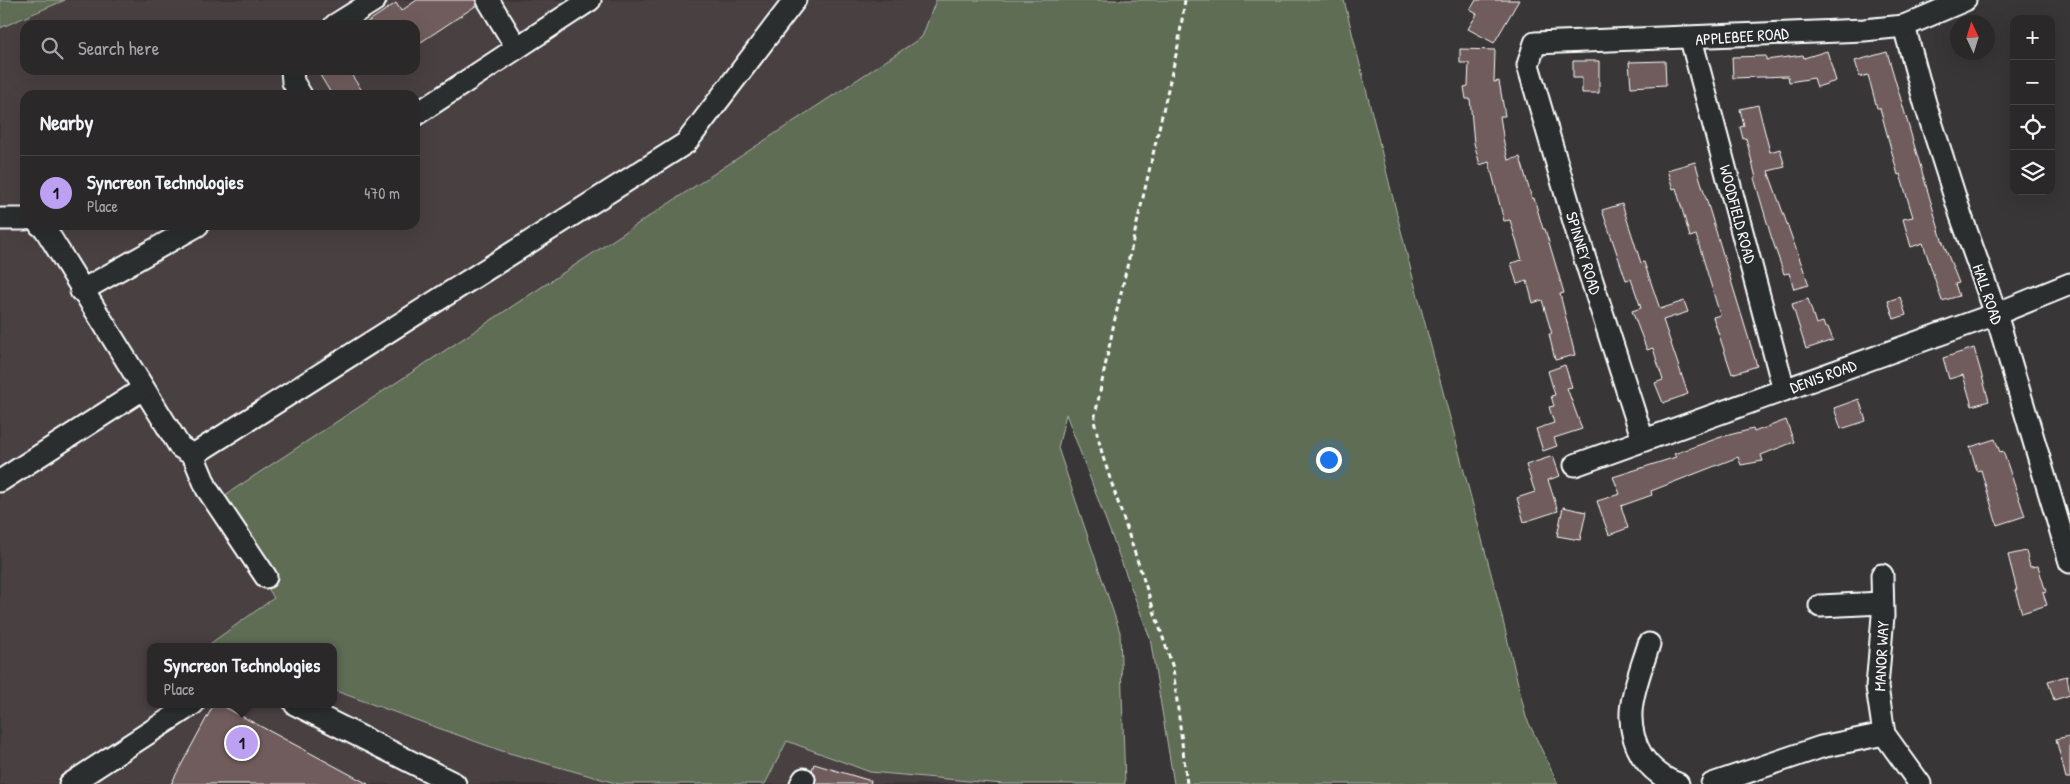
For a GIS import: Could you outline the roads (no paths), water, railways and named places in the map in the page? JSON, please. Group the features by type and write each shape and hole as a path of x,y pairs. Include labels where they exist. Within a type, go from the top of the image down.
{"street":[{"path":"343,20 375,0"},
{"path":"488,0 517,48"},
{"path":"420,112 590,0"},
{"path":"193,455 686,143 795,0"},
{"name":"APPLEBEE ROAD","path":"1528,64 1535,43 1691,39 1864,30 1904,26 1965,0"},
{"name":"HALL ROAD","path":"1904,26 1925,103 1960,216 1996,314 2070,562"},
{"name":"WOODFIELD ROAD","path":"1691,39 1784,390"},
{"name":"SPINNEY ROAD","path":"1528,64 1585,259 1643,440"},
{"path":"292,75 293,82 298,90"},
{"path":"0,219 20,219"},
{"path":"46,230 81,291 180,447 193,455 207,489 266,577"},
{"path":"81,291 180,230"},
{"name":"DENIS ROAD","path":"1574,465 1996,314 2070,284"},
{"path":"0,481 143,389"},
{"name":"MANOR WAY","path":"1882,575 1877,687 1884,734 1920,784"},
{"path":"1820,606 1882,602"},
{"path":"1648,644 1631,706 1630,726 1634,743 1646,762 1666,780 1678,784"},
{"path":"70,784 187,708"},
{"path":"302,708 455,784"},
{"path":"1712,784 1821,747 1884,734"}],"place":[{"name":"Syncreon Technologies","path":"242,743"}]}
